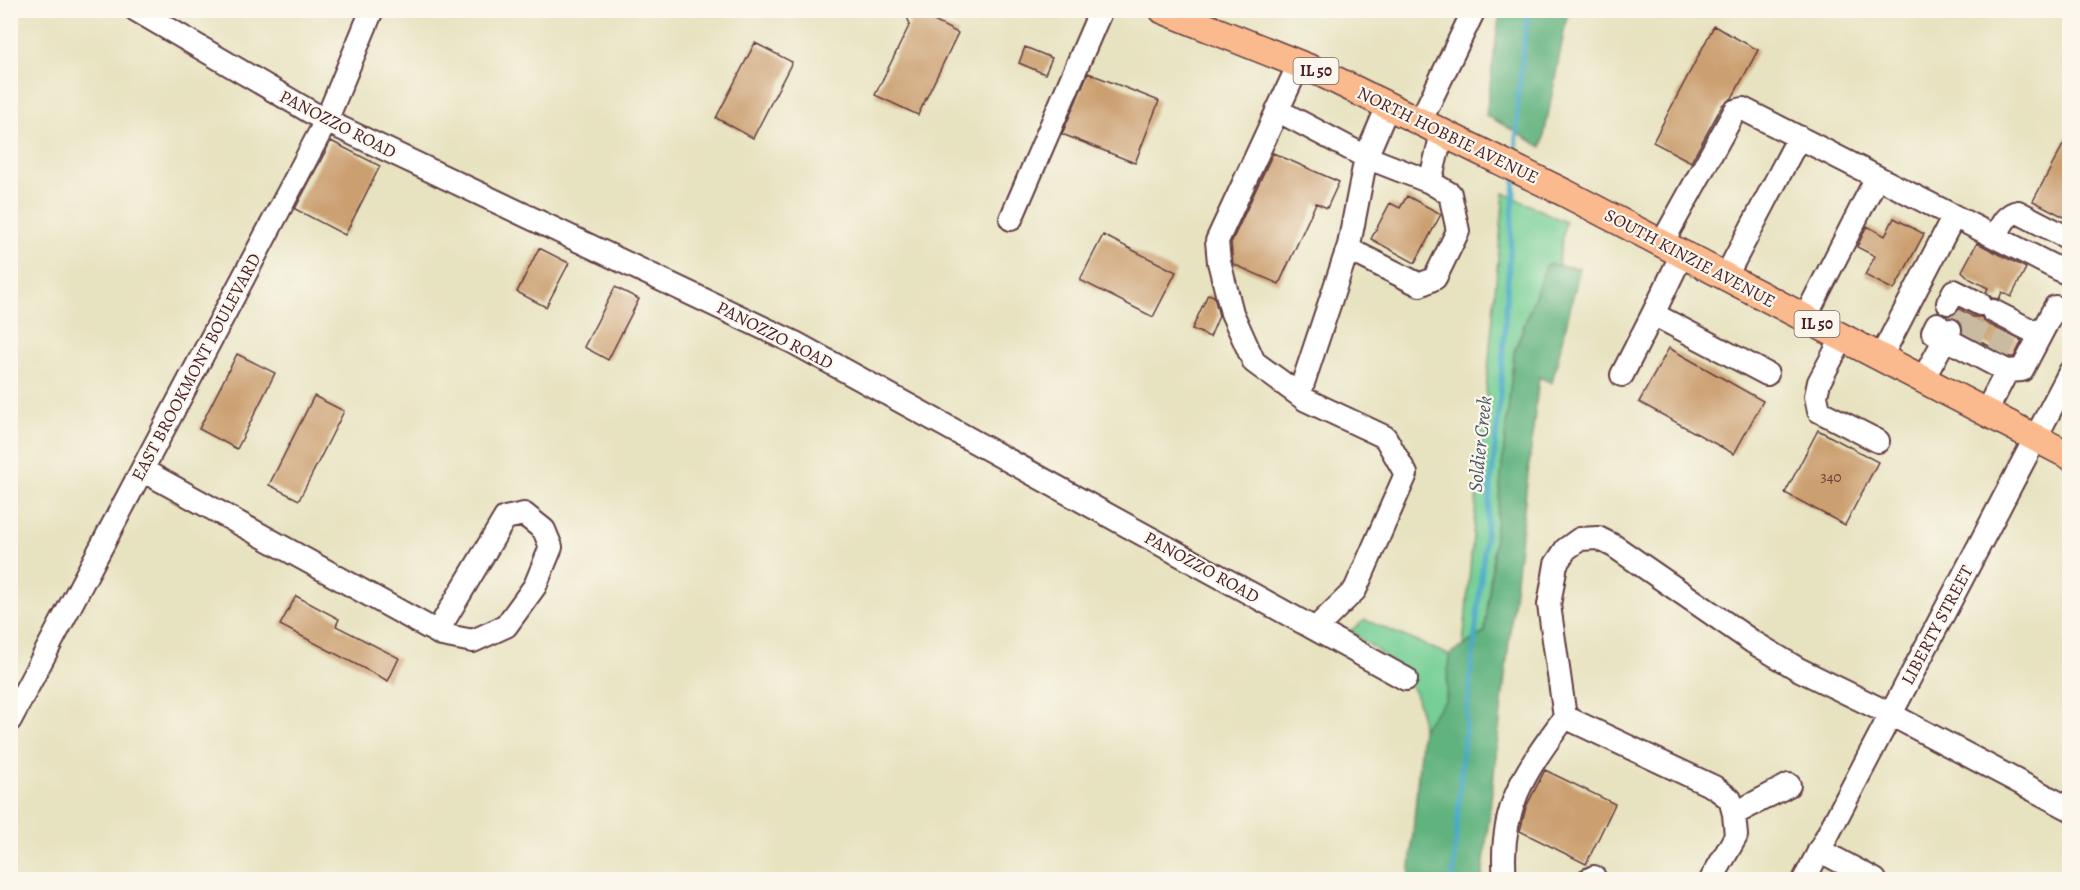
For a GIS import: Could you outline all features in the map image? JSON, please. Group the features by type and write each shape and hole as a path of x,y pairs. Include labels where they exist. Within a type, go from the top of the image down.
{"main road":[{"name":"NORTH HOBBIE AVENUE","path":"1163,10 1299,64 1565,193"},
{"name":"SOUTH KINZIE AVENUE","path":"1565,193 2070,456"}],"street":[{"name":"PANOZZO ROAD","path":"136,10 326,121 795,343 1406,679"},
{"name":"EAST BROOKMONT BOULEVARD","path":"10,720 326,121 372,10"},
{"path":"1011,219 1101,10"},
{"path":"1430,182 1474,10"},
{"path":"1299,64 1217,241 1219,262 1233,313 1254,362 1299,395 1385,437 1406,474 1355,590 1315,629"},
{"path":"1299,395 1347,249 1366,157 1388,106"},
{"path":"1622,375 1653,314 1672,249 1735,111 1743,109 2070,275"},
{"path":"1277,110 1366,157 1430,182 1450,194 1458,231 1435,278 1420,285 1347,249"},
{"path":"1726,276 1799,137"},
{"path":"1805,318 1877,177"},
{"path":"1996,237 2004,220 2012,213 2018,212 2070,239"},
{"path":"1881,357 1954,216"},
{"path":"1970,305 2011,328 2040,335"},
{"path":"1923,379 1953,336 1999,363 2022,370 2055,307 2070,314"},
{"path":"1653,314 1767,374"},
{"path":"1843,337 1819,382 1816,396 1819,411 1878,441"},
{"path":"1986,412 1999,363"},
{"name":"LIBERTY STREET","path":"1804,879 2070,372"},
{"path":"142,470 437,632 473,641 506,626 536,586 551,548 544,530 524,514 505,518 437,632"},
{"path":"1505,879 1502,854 1507,821 1519,788 1530,765 1565,717 1549,605 1556,564 1566,549 1580,539 1598,538 1614,546 1753,642 1798,669 1890,714 2070,809"},
{"path":"1565,717 1714,787 1730,799 1736,836 1711,879"},
{"path":"1734,814 1789,785"},
{"path":"1819,850 1875,879"}],"green space":[{"path":"1500,11 1568,11 1542,147 1486,115"},
{"path":"1504,193 1565,222 1558,265 1547,264 1514,352 1485,632 1463,646"},
{"path":"1547,264 1580,268 1552,383 1539,377 1482,879 1409,879 1422,728 1446,700 1449,655 1485,632 1514,353"},
{"path":"1365,620 1449,655 1446,700 1422,728 1415,693 1401,672 1350,631"}],"building":[{"path":"904,10 912,10 958,33 918,115 875,95 910,24"},
{"path":"1714,26 1758,50 1732,98 1723,104 1691,162 1653,142"},
{"path":"755,43 792,62 753,138 716,118"},
{"path":"1025,47 1052,58 1045,74 1019,63"},
{"path":"1088,73 1159,101 1135,163 1062,134"},
{"path":"2070,132 2070,220 2033,201"},
{"path":"331,141 380,166 345,235 295,209"},
{"path":"1273,153 1339,182 1327,208 1316,203 1279,284 1233,264 1231,243"},
{"path":"1407,196 1441,214 1415,263 1371,239 1390,203 1400,208"},
{"path":"1894,218 1924,234 1894,290 1865,275 1875,256 1857,247 1867,226 1885,236"},
{"path":"1103,235 1176,272 1153,317 1080,280"},
{"path":"1977,243 2026,268 2011,297 2002,292 1999,299 1992,298 1986,292 1988,288 1970,279 1962,271"},
{"path":"539,248 569,263 546,307 517,292"},
{"path":"615,287 639,299 608,360 584,347"},
{"path":"1208,294 1214,296 1219,316 1210,337 1192,329"},
{"path":"1960,310 1973,317 1981,317 1986,323 2022,341 2014,357 1963,332 1961,323 1956,318 1948,316 1955,315"},
{"path":"1669,348 1763,401 1734,454 1639,402"},
{"path":"237,354 275,373 237,449 199,429"},
{"path":"314,396 344,411 299,500 269,485"},
{"path":"1818,430 1878,462 1845,525 1785,493"},
{"path":"296,596 339,619 336,626 399,658 388,681 280,625"},
{"path":"1545,770 1615,804 1586,864 1520,831 1526,807"}],"waterway":[{"name":"Soldier Creek","path":"1516,161 1518,96 1528,10"},
{"name":"Soldier Creek","path":"1453,880 1462,758 1499,410 1515,179"}],"tunnel":[{"path":"1969,341 1987,308"},
{"path":"1950,330 1961,310"},
{"path":"1997,355 2008,334"}]}
